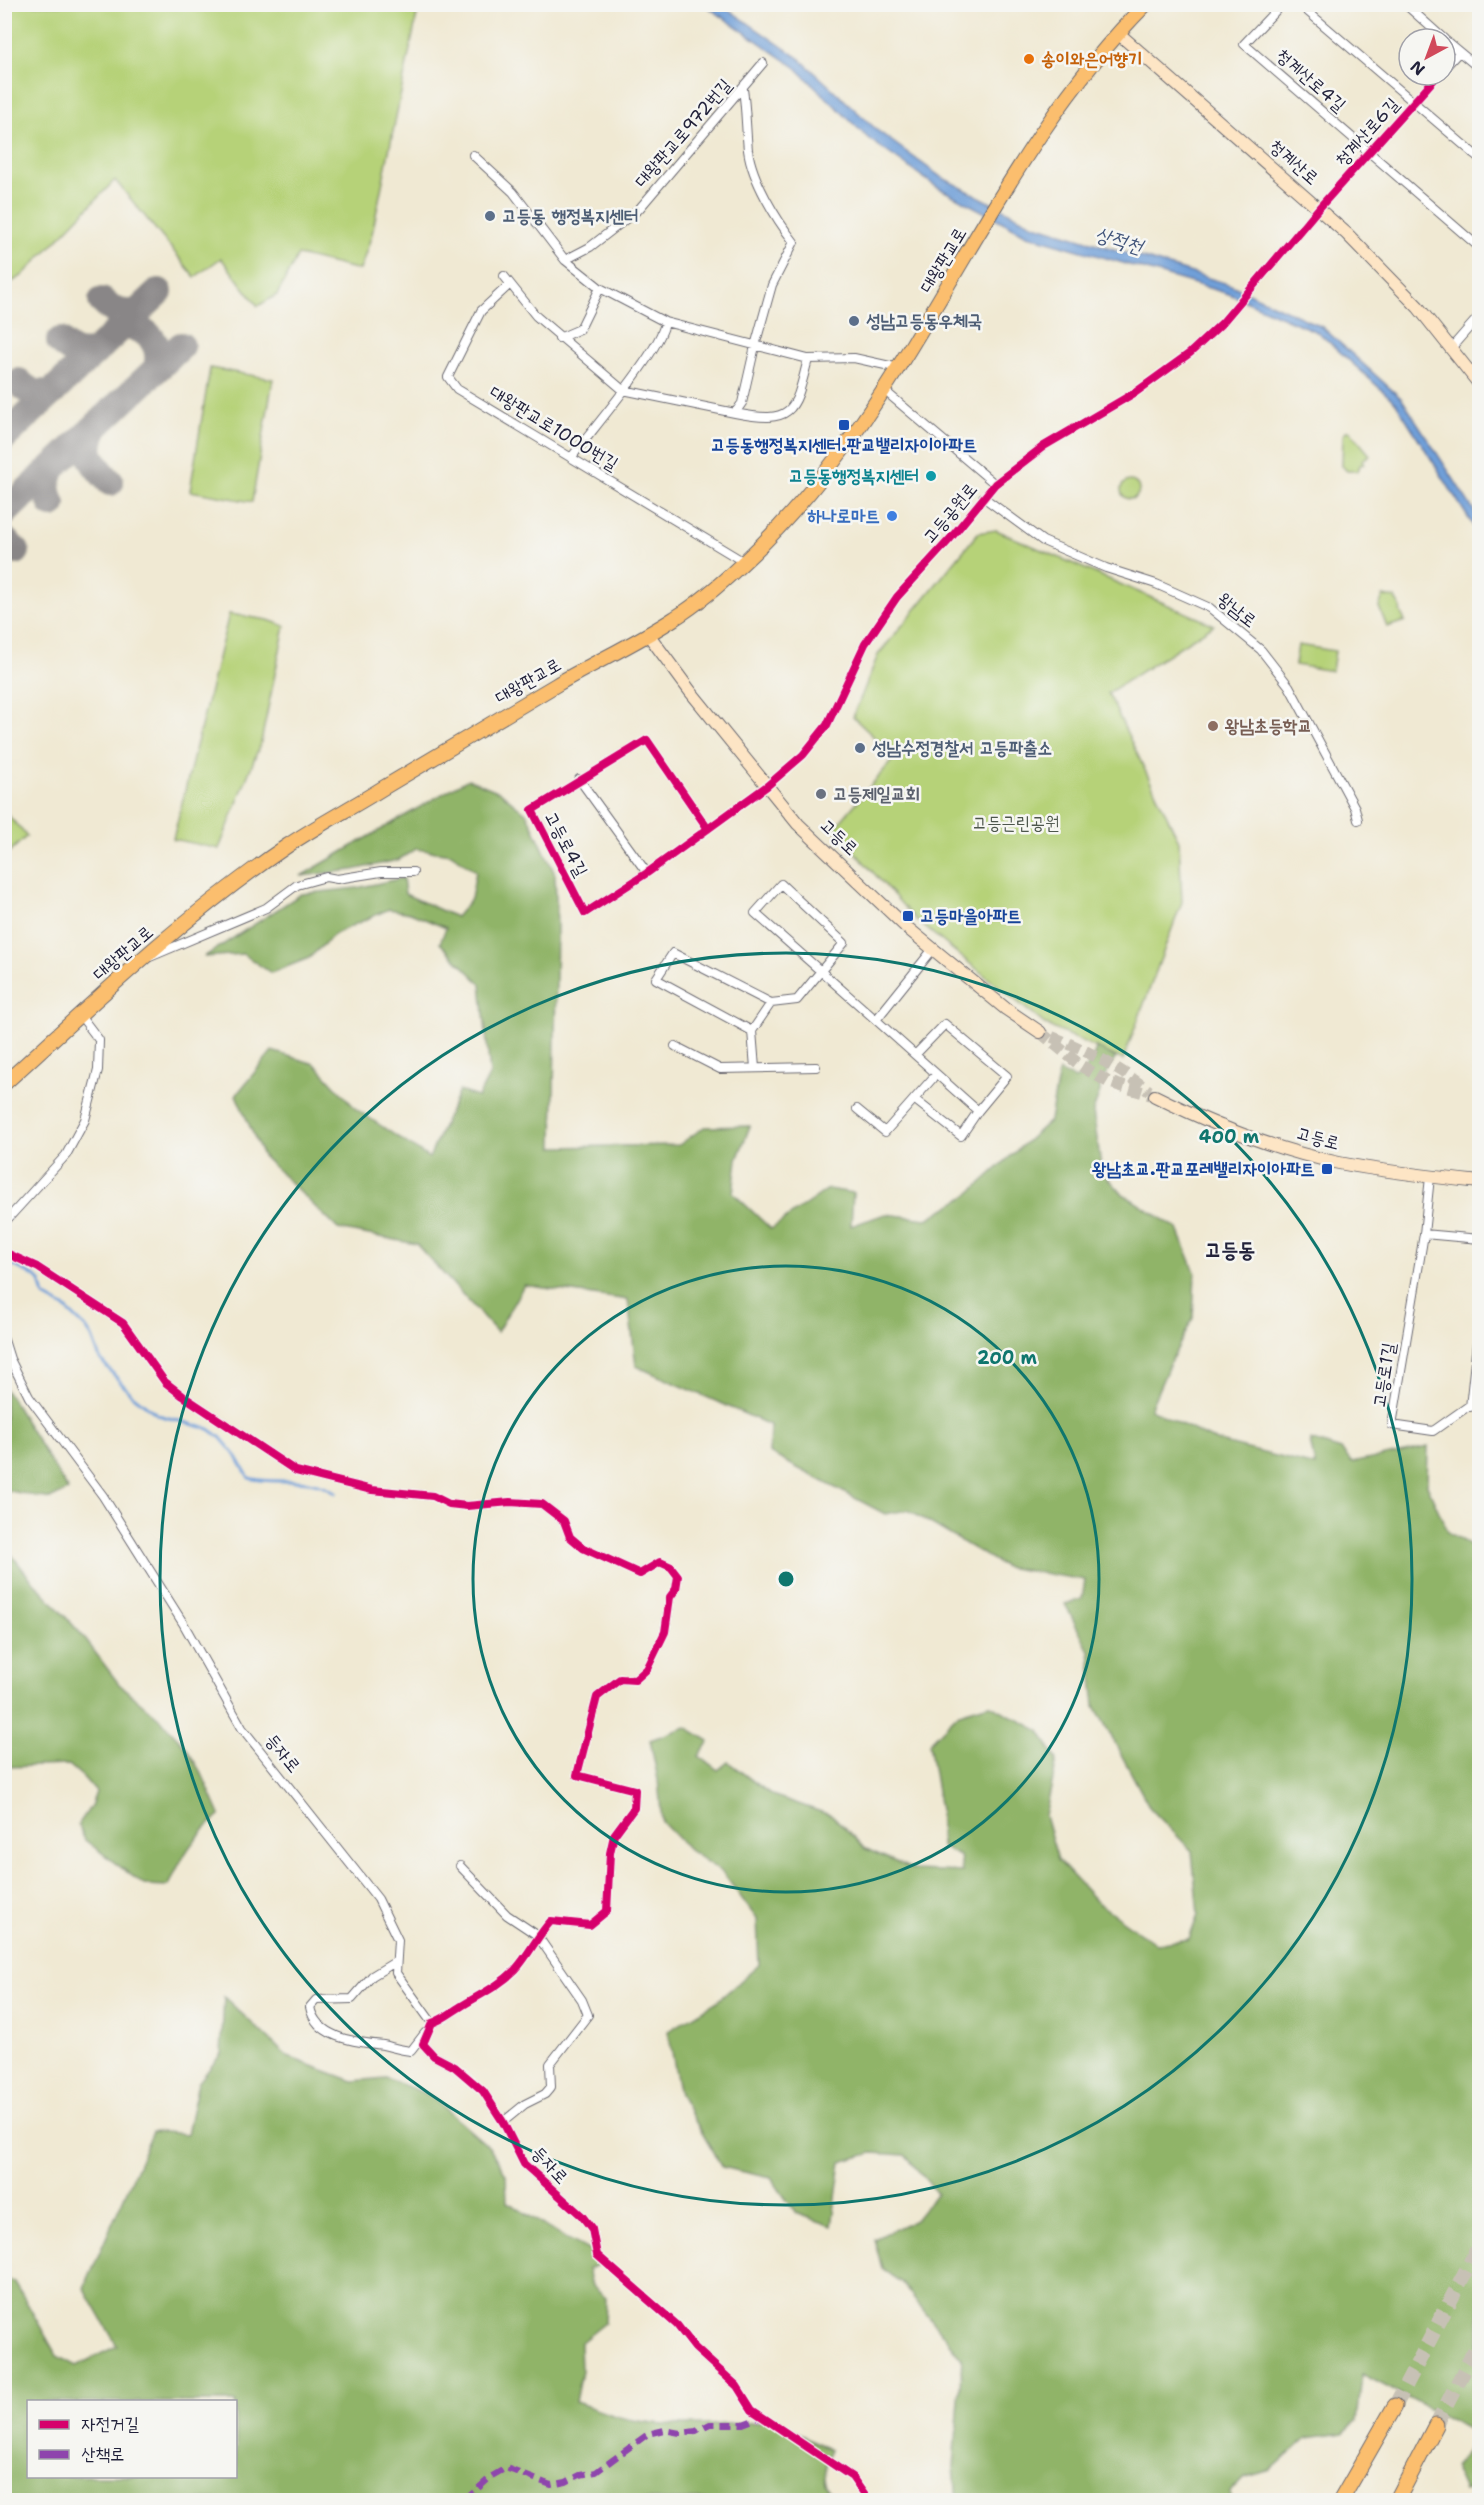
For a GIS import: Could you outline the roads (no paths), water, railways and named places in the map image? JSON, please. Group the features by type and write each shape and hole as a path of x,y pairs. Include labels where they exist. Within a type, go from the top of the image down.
{"highway":[{"path":"1341,2500 1395,2406"},
{"path":"1397,2500 1436,2425"}],"main road":[{"path":"1118,33 1146,4"},
{"name":"대왕판교로","path":"4,1084 138,962 287,846 559,683 677,617 744,562 795,509 846,448 885,391 1057,109 1118,33"}],"street":[{"name":"청계산로4길","path":"1282,4 1244,44 1479,248"},
{"path":"1299,4 1479,159"},
{"path":"1405,4 1431,27"},
{"name":"청계산로","path":"1118,33 1347,234 1418,307 1452,347 1479,385"},
{"path":"1459,52 1479,69"},
{"name":"대왕판교로972번길","path":"565,260 590,247 639,209 683,160 705,130 743,89 763,63"},
{"name":"청계산로6길","path":"1319,208 1427,87"},
{"path":"735,414 742,403 772,285 794,242 775,218 748,152 743,89"},
{"path":"473,155 513,192 565,260 600,288 665,322 808,359 854,358 899,368"},
{"name":"고등공원로","path":"767,786 803,755 827,725 865,644 897,597 950,539 995,484 1044,446 1145,385 1190,353 1222,323 1298,236 1319,208"},
{"path":"504,276 536,316 623,390 735,414 776,418 792,408 801,389 808,359"},
{"name":"대왕판교로1000번길","path":"510,284 481,311 448,377 457,389 744,562"},
{"path":"560,338 580,328 600,288"},
{"path":"1452,347 1479,315"},
{"path":"572,458 652,353 664,332 665,322"},
{"path":"885,391 995,484"},
{"name":"왕남로","path":"983,497 1043,541 1106,568 1156,584 1210,608 1261,650 1289,686 1355,808 1358,820"},
{"name":"고등로","path":"648,634 690,691 798,824 904,926 1006,1009 1040,1032"},
{"name":"고등로4길","path":"708,829 647,740 579,779 532,810 585,913 647,873 708,829 767,786"},
{"path":"579,779 647,873"},
{"path":"138,962 266,908 297,885 326,877 337,879 381,872 413,872"},
{"path":"752,1031 656,979 673,953 771,1003 797,1000 821,971 844,944 781,884 755,913 821,971 876,1020 915,1054 978,1111"},
{"path":"876,1020 933,949"},
{"path":"755,1068 752,1031 771,1003"},
{"path":"4,1222 66,1155 86,1120 98,1070 99,1040 80,1015"},
{"path":"914,1099 960,1136 1007,1076 945,1024 915,1054"},
{"path":"675,1046 720,1069 816,1067"},
{"path":"857,1109 885,1132 932,1080"},
{"name":"고등로","path":"1155,1096 1250,1137 1337,1162 1430,1177 1479,1182"},
{"name":"고등로1길","path":"1430,1177 1424,1234 1392,1425 1433,1431 1470,1407 1479,1398"},
{"path":"1424,1234 1479,1239"},
{"path":"4,1252 38,1267 123,1323 165,1382 296,1470 341,1484 372,1490 433,1496 449,1504 467,1506 510,1502 542,1504 564,1521 570,1537 583,1548 640,1574 660,1562 671,1567 678,1576 676,1589 670,1597 665,1632 647,1669 635,1680 620,1679 597,1697 577,1775 635,1790 634,1808 614,1835 610,1853 608,1911 590,1925 551,1920 537,1935 516,1970 489,1991 459,2007 447,2018 432,2023 411,2051 346,2039 332,2033 312,2016 310,2007 316,2000 352,1999 372,1976 395,1962"},
{"path":"1470,1407 1479,1315"},
{"name":"등자로","path":"4,1340 10,1359 29,1397 103,1496 183,1623 242,1728 378,1899 398,1940 396,1973 432,2023 423,2044 434,2056 455,2067 483,2091 503,2122 524,2164 582,2216 592,2229 597,2255 677,2325 695,2348 737,2386 752,2410 852,2477 868,2500"},
{"path":"460,1866 507,1915 537,1935 582,2000 588,2015 550,2064 551,2088 545,2094 525,2104 503,2122"}],"water":[{"path":"705,5 722,5 800,59 878,131 941,177 1032,224 1231,285 1322,327 1402,399 1473,509 1479,522 1479,535 1396,403 1319,333 1229,294 1027,235 937,187 869,139 795,67"}],"waterway":[{"path":"11,1264 36,1277 40,1281 44,1296 64,1307 86,1328 100,1359 131,1394 158,1415 209,1429 220,1437 237,1457 249,1478 316,1483 336,1493"}],"tunnel":[{"path":"1040,1032 1080,1065 1108,1082 1155,1096"},
{"path":"1052,1037 1103,1060 1149,1091"},
{"path":"1395,2406 1480,2244"},
{"path":"1436,2425 1480,2340"}],"place":[{"name":"송이와은어향기","path":"1029,59"},
{"name":"고등동 행정복지센터","path":"490,216"},
{"name":"성남고등동우체국","path":"854,321"},
{"name":"고등동행정복지센터.판교밸리자이아파트","path":"844,425"},
{"name":"고등동행정복지센터","path":"931,476"},
{"name":"하나로마트","path":"892,516"},
{"name":"왕남초등학교","path":"1213,726"},
{"name":"성남수정경찰서 고등파출소","path":"860,748"},
{"name":"고등제일교회","path":"821,794"},
{"name":"고등마을아파트","path":"908,916"},
{"name":"왕남초교.판교포레밸리자이아파트","path":"1327,1169"}],"district":[{"name":"고등동","path":"1230,1250"}],"water label":[{"name":"상적천","path":"1119,240"}],"park label":[{"name":"고등근린공원","path":"1016,823"}]}
